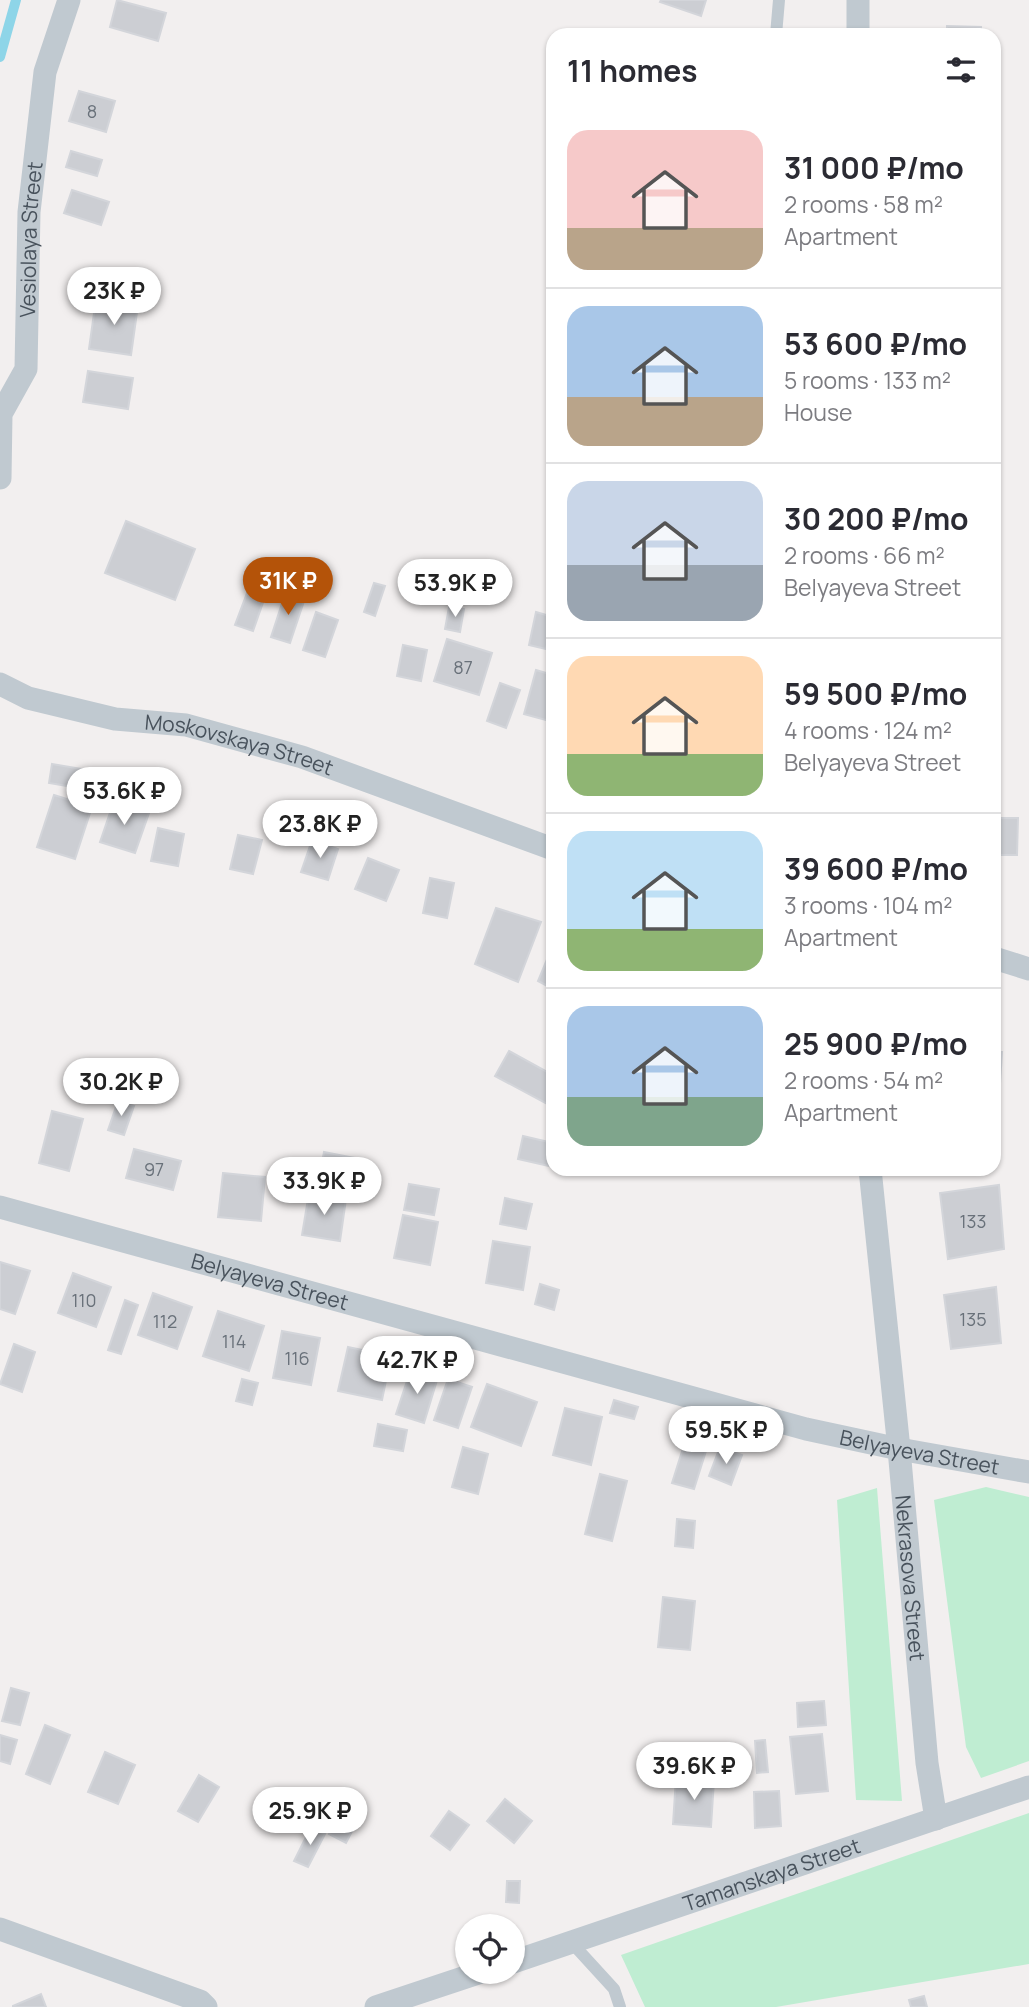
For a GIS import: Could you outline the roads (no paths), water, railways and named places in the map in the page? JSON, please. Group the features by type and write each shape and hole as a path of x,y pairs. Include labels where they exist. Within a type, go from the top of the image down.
{"street":[{"name":"Vesiolaya Street","path":"0,478 1,414 26,369 29,212 46,72 69,0"},
{"path":"858,0 858,28"},
{"name":"Moskovskaya Street","path":"0,684 28,698 102,716 186,725 302,757 546,846"},
{"path":"1001,960 1029,969"},
{"name":"Nekrasova Street","path":"871,1176 927,1763 936,1819"},
{"name":"Belyayeva Street","path":"0,1206 806,1429 1029,1472"},
{"name":"Tamanskaya Street","path":"525,1958 1029,1787"},
{"path":"0,1930 200,2001 206,2007"},
{"path":"376,2007 455,1981"}],"lane":[{"path":"777,28 779,0"},
{"path":"571,1942 614,1989 620,2007"}],"waterway":[{"path":"0,57 16,0"}]}
